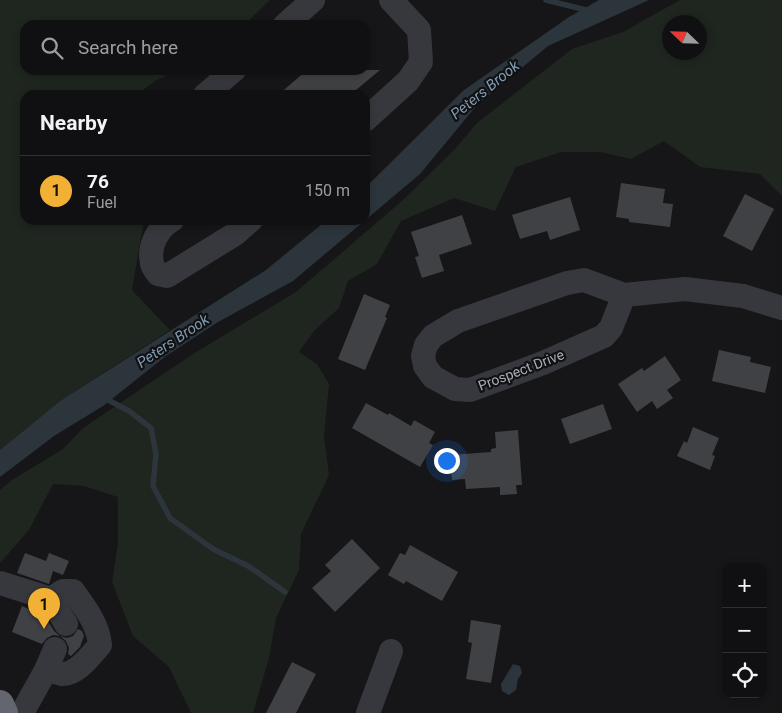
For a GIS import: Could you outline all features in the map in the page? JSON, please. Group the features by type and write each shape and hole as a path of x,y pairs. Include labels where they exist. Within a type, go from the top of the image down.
{"highway":[{"path":"0,704 4,713"}],"street":[{"path":"290,20 313,0"},
{"path":"370,115 408,81 421,62 418,30 391,0"},
{"path":"212,90 228,75"},
{"path":"164,225 156,236 152,249 152,264 158,274 167,276 235,234 245,225"},
{"name":"Prospect Drive","path":"624,295 611,328 604,336 543,363 470,390 455,389 433,377 425,366 423,356 426,345 433,336 458,321 567,282 584,280 624,295 685,289 743,296 782,308"},
{"path":"0,583 51,599 66,624"},
{"path":"22,713 51,660 64,674 85,662 100,645 99,631 73,591 63,591 51,599"},
{"path":"368,713 390,651"}],"shaded area":[{"path":"0,0 270,0 249,20 20,20 20,75 168,75 143,90 20,90 20,225 143,225 132,290 170,330 60,401 0,450"},
{"path":"680,0 782,0 782,196 760,174 700,167 664,141 631,159 600,152 561,152 516,167 495,211 454,198 401,221 377,264 348,281 339,308 314,331 299,352 317,364 329,384 324,436 329,475 301,534 299,570 276,618 269,658 253,713 191,713 169,667 133,636 112,582 118,543 118,497 84,486 53,484 29,530 0,563 0,490 12,480 63,449 83,428 193,354 296,292 403,200 455,149 477,123 572,49 623,32"}],"water":[{"name":"Peters Brook","path":"599,0 649,0 548,46 477,105 420,174 370,216 370,183 464,90 569,17"},
{"name":"Peters Brook","path":"321,225 359,225 293,281 218,322 166,356 103,406 54,436 0,477 0,450 60,401 266,270"},
{"path":"513,664 520,666 522,673 518,679 516,690 509,695 502,691 501,684"}],"building":[{"path":"370,70 380,70 356,90 284,90 301,75 370,75"},
{"path":"621,183 665,189 663,203 673,204 670,227 629,222 629,219 616,217"},
{"path":"745,194 774,209 752,251 723,236"},
{"path":"570,197 580,230 550,240 547,231 520,239 512,215"},
{"path":"462,215 472,244 439,255 444,271 422,278 415,257 419,256 411,232"},
{"path":"364,294 390,305 385,317 387,318 365,370 338,359"},
{"path":"719,350 751,357 750,362 771,367 765,393 712,381"},
{"path":"665,356 681,380 667,390 673,398 657,409 652,401 637,412 618,384 642,368 644,371"},
{"path":"366,403 388,415 389,413 411,426 414,420 435,432 429,443 433,445 420,467 352,428"},
{"path":"603,404 612,429 570,444 561,419"},
{"path":"693,427 719,438 712,455 715,456 710,470 677,456 684,441 687,443"},
{"path":"518,430 522,485 516,485 517,494 500,495 500,487 466,489 465,479 452,480 450,455 491,452 491,449 496,448 495,432"},
{"path":"352,539 380,568 335,612 312,588 331,571 325,565"},
{"path":"410,545 458,572 442,601 406,581 404,584 388,575 400,553 405,555"},
{"path":"25,553 46,561 49,553 69,561 63,575 53,571 49,584 17,573"},
{"path":"22,606 45,616 54,631 60,636 53,635 42,644 12,632"},
{"path":"471,620 501,625 491,683 466,679 472,643 468,642"},
{"path":"78,629 82,631 84,636 80,647 71,656 68,654 69,648 66,641 60,636 67,638 73,636"},
{"path":"292,662 316,674 296,713 266,713"}],"waterway":[{"path":"546,0 590,11"},
{"path":"107,395 110,401 129,411 151,428 156,454 153,486 170,518 213,549 250,567 285,592"}],"place":[{"name":"76","path":"44,629"}]}
